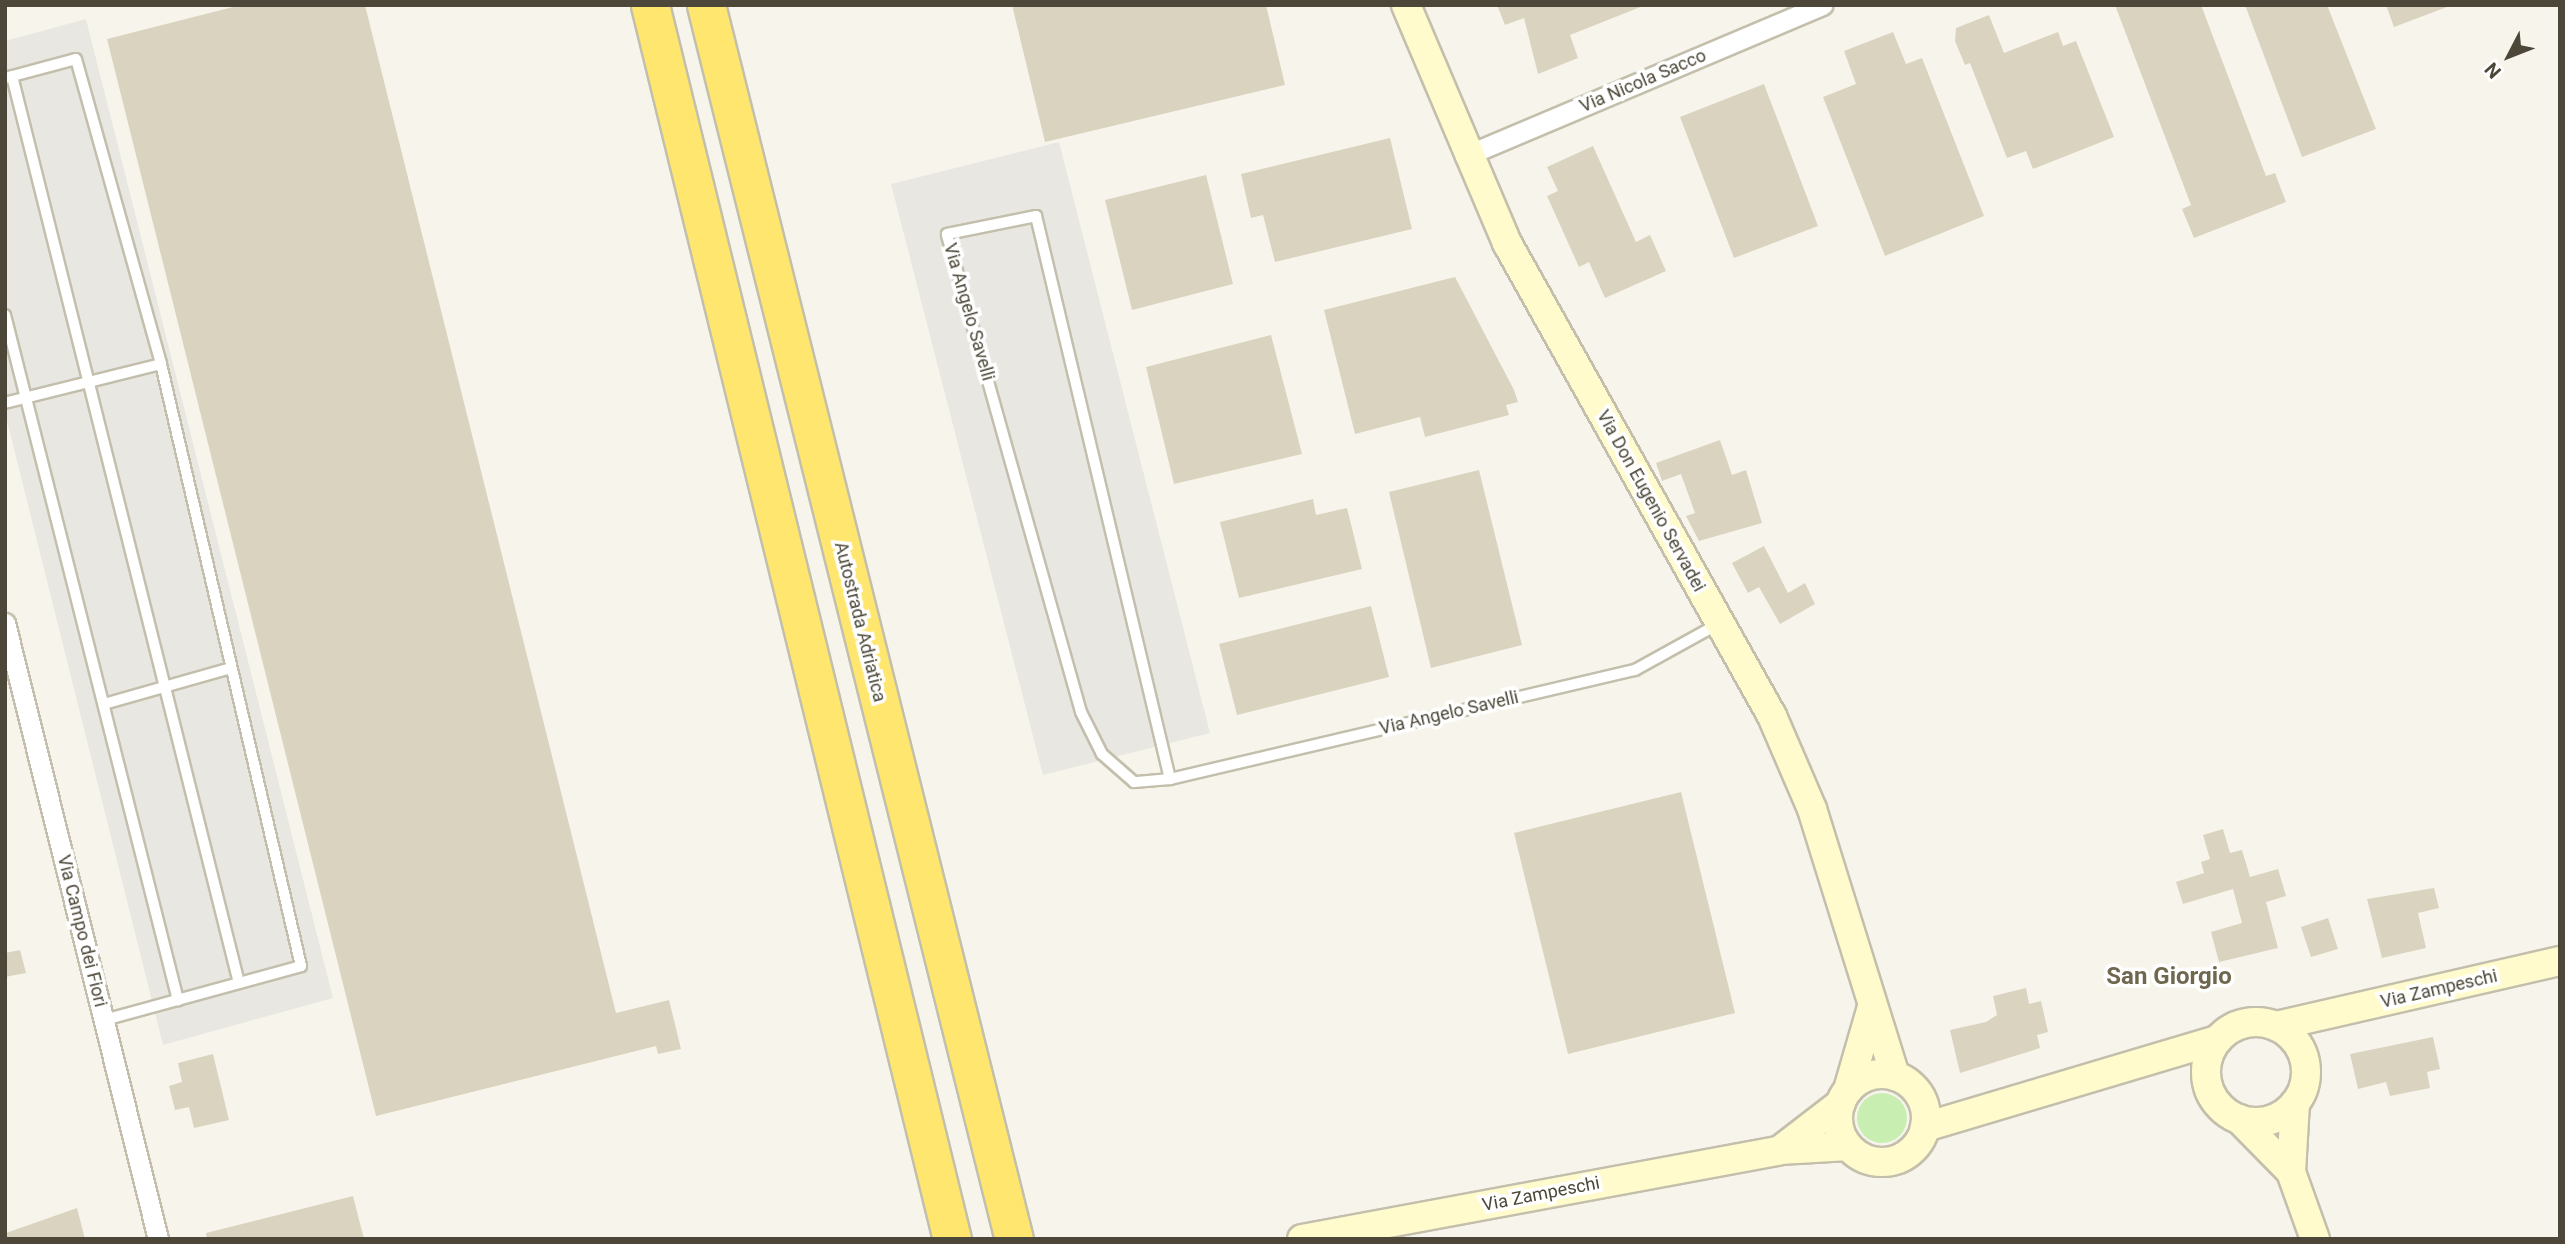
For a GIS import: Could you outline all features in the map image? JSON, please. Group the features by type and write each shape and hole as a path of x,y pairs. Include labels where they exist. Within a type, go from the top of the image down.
{"highway":[{"path":"650,5 952,1239"},
{"name":"Autostrada Adriatica","path":"706,5 1014,1239"}],"street":[{"name":"Via Don Eugenio Servadei","path":"1406,5 1465,156 1718,624 1772,716 1812,809 1895,1076"},
{"name":"Via Nicola Sacco","path":"1465,156 1788,12 1822,5"},
{"name":"Via Campo dei Fiori","path":"5,623 158,1239"},
{"name":"Via Zampeschi","path":"2276,1026 2560,961"},
{"path":"1872,1007 1839,1125 1848,1146 1886,1162 1911,1151 1925,1127 1919,1095"},
{"path":"2315,1239 2291,1172 2295,1102 2305,1077 2301,1050 2319,1016"},
{"path":"1925,1127 1984,1107 2167,1057 2217,1040 2244,1023 2276,1026 2301,1050"},
{"path":"2206,1082 2217,1040"},
{"path":"2167,1057 2206,1082 2224,1110 2239,1119 2291,1172"},
{"path":"1845,1096 1870,1076 1895,1076 1919,1095 1984,1107"},
{"name":"Via Zampeschi","path":"1780,1150 1845,1096"},
{"path":"2239,1119 2270,1120 2295,1102"},
{"name":"Via Zampeschi","path":"1302,1239 1780,1150 1848,1146"}],"lane":[{"path":"104,1020 239,984 301,966 161,364 76,59 9,77 90,382 239,984"},
{"name":"Via Angelo Savelli","path":"1170,779 1036,216 947,234 1081,712 1102,754 1134,782 1170,779 1636,670 1718,624"},
{"path":"5,315 178,1000"},
{"path":"5,403 161,364"},
{"path":"104,704 232,668"}],"green space":[{"path":"1882,1093 1900,1100 1907,1118 1900,1136 1882,1143 1864,1136 1857,1118 1864,1100"}],"shaded area":[{"path":"86,19 333,998 163,1045 5,413 5,41"},
{"path":"1059,142 1210,733 1043,775 891,184"}],"building":[{"path":"241,5 365,5 616,1013 669,1000 681,1049 658,1054 656,1046 376,1116 107,39"},
{"path":"1012,5 1266,5 1285,85 1045,142"},
{"path":"1497,5 1643,6 1570,35 1578,58 1538,74 1524,18 1505,25"},
{"path":"2115,5 2201,5 2266,176 2275,173 2286,202 2194,238 2182,209 2191,205"},
{"path":"2245,5 2327,5 2376,129 2302,157"},
{"path":"2386,5 2447,5 2447,7 2394,27"},
{"path":"1989,15 2004,53 2058,32 2063,46 2076,41 2114,137 2033,169 2026,151 2007,158 1970,63 1965,65 1955,41 1956,28"},
{"path":"1893,32 1906,64 1922,58 1984,216 1885,256 1823,97 1856,84 1844,51"},
{"path":"1764,84 1818,226 1734,258 1680,117"},
{"path":"1390,138 1412,229 1275,262 1263,215 1251,218 1241,174"},
{"path":"1593,146 1636,242 1650,235 1666,271 1605,298 1589,262 1579,267 1547,196 1558,191 1547,167"},
{"path":"1206,175 1233,284 1132,310 1105,200"},
{"path":"1455,277 1518,402 1506,405 1509,415 1425,437 1420,417 1355,434 1324,310"},
{"path":"1271,335 1302,454 1174,484 1146,367"},
{"path":"1720,440 1732,475 1746,470 1762,523 1699,541 1686,516 1695,513 1681,474 1662,481 1656,463"},
{"path":"1479,470 1522,645 1431,668 1389,492"},
{"path":"1313,499 1316,515 1347,508 1362,569 1239,598 1220,522"},
{"path":"1764,546 1788,593 1805,583 1815,604 1780,624 1759,587 1748,593 1732,563"},
{"path":"1371,606 1389,677 1237,715 1219,644"},
{"path":"1681,792 1735,1013 1568,1054 1514,833"},
{"path":"2223,829 2230,853 2242,850 2250,877 2278,869 2286,896 2266,902 2278,948 2219,962 2211,932 2242,923 2233,889 2183,904 2176,882 2204,873 2201,862 2210,859 2203,835"},
{"path":"2434,888 2439,908 2418,913 2426,948 2382,958 2367,899"},
{"path":"2328,918 2338,949 2311,957 2301,927"},
{"path":"20,950 26,973 5,977 5,953"},
{"path":"2026,988 2029,1004 2041,1001 2048,1032 2037,1035 2040,1048 1960,1073 1950,1030 1986,1022 1997,1015 1993,996"},
{"path":"2433,1037 2440,1069 2427,1072 2430,1088 2390,1096 2386,1082 2358,1089 2350,1054"},
{"path":"213,1054 229,1120 194,1128 189,1107 175,1110 169,1086 182,1082 178,1063"},
{"path":"353,1196 364,1239 207,1239 206,1233"},
{"path":"77,1208 85,1239 7,1239 6,1233"}],"district":[{"name":"San Giorgio","path":"2169,977"}]}
